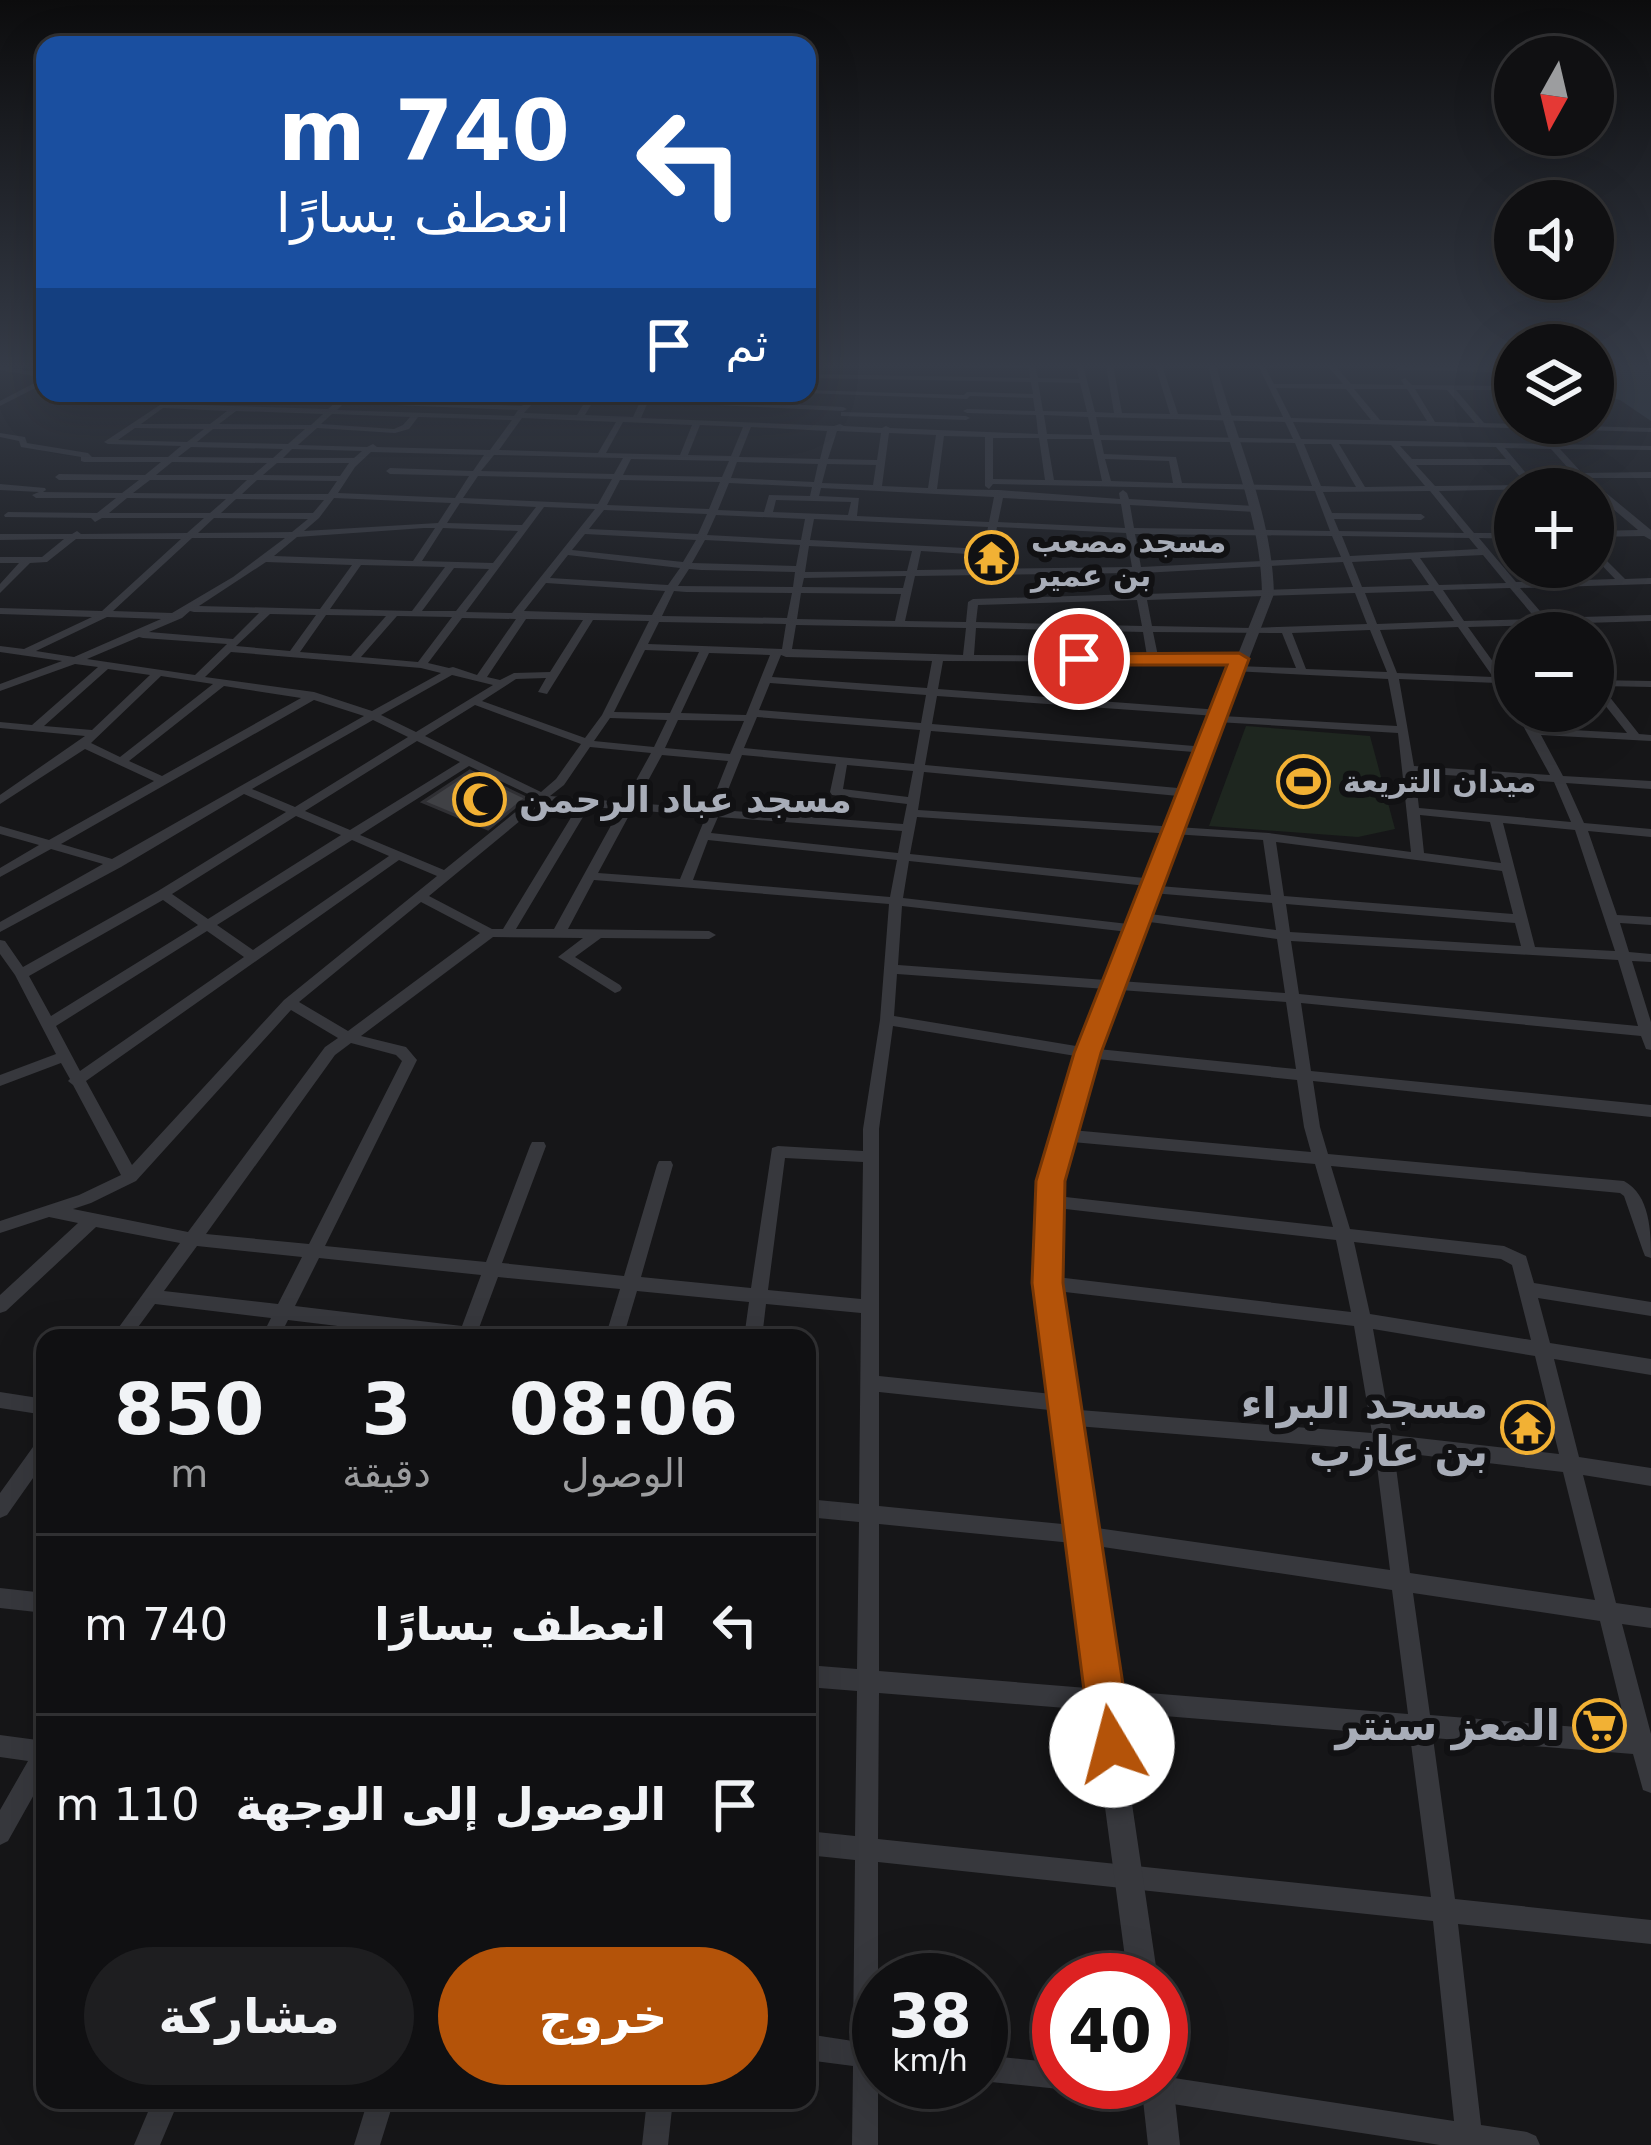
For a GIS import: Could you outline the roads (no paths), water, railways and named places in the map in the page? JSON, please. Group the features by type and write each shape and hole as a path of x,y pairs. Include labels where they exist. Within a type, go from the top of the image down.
{"street":[{"path":"5,515 76,465"},
{"path":"0,560 48,559 161,465"},
{"path":"28,651 103,615 272,465"},
{"path":"0,688 141,635 194,609 316,516 350,465"},
{"path":"416,563 483,465"},
{"path":"514,502 539,465"},
{"path":"481,677 543,580 602,506 623,465"},
{"path":"2,1220 50,1212 130,1177 289,1004 560,782 607,715 716,511 734,465"},
{"path":"814,498 823,465"},
{"path":"877,487 881,465"},
{"path":"932,490 935,465"},
{"path":"984,572 995,524 990,465"},
{"path":"1047,465 1050,483"},
{"path":"1103,465 1107,484"},
{"path":"1174,465 1178,487"},
{"path":"1140,1953 1063,1410 1048,1283 1048,1201 1061,1136 1088,1053 1268,594 1267,562 1241,465"},
{"path":"1308,465 1393,675 1418,857"},
{"path":"1347,465 1361,490"},
{"path":"1413,465 1494,563"},
{"path":"390,471 932,490 1050,483 1494,488"},
{"path":"1614,476 1651,475"},
{"path":"59,477 339,478"},
{"path":"1122,484 1154,659"},
{"path":"0,487 120,497 331,496 1127,530 1494,536"},
{"path":"992,489 1255,508"},
{"path":"1401,490 1436,537"},
{"path":"768,513 771,498 856,500 852,517"},
{"path":"421,665 543,503"},
{"path":"1614,505 1649,534"},
{"path":"5,515 316,516"},
{"path":"686,881 750,716 794,621 810,515"},
{"path":"1329,516 1421,517"},
{"path":"0,537 293,535 442,525 525,528"},
{"path":"581,531 988,552"},
{"path":"1614,534 1649,534"},
{"path":"899,623 917,549"},
{"path":"564,552 802,572 912,573 1137,570 1484,552"},
{"path":"1413,555 1494,663"},
{"path":"0,590 27,560"},
{"path":"262,560 495,566"},
{"path":"292,654 359,561"},
{"path":"416,613 452,564"},
{"path":"1614,572 1623,582"},
{"path":"543,580 671,588 908,591"},
{"path":"1614,582 1651,581"},
{"path":"968,658 973,602 1494,587"},
{"path":"1516,588 1536,612"},
{"path":"194,609 1252,631 1494,623"},
{"path":"0,611 181,616"},
{"path":"196,679 267,611"},
{"path":"354,658 395,612"},
{"path":"543,692 591,616"},
{"path":"1614,619 1651,618"},
{"path":"1286,631 1302,671"},
{"path":"141,635 421,665 505,684"},
{"path":"642,647 938,658 1154,659 1494,680"},
{"path":"0,649 314,695 374,716 541,797 585,804 912,814 1269,837 1508,868"},
{"path":"560,931 658,751 705,650"},
{"path":"869,1953 870,1157 896,901 938,658"},
{"path":"36,728 105,665"},
{"path":"0,928 453,670"},
{"path":"0,800 84,744 157,674"},
{"path":"21,974 163,894 518,675 554,675"},
{"path":"766,680 932,688 1404,730"},
{"path":"123,760 221,683"},
{"path":"1635,736 1593,683 1651,684"},
{"path":"0,873 314,695"},
{"path":"476,702 590,744 842,761 1189,793"},
{"path":"607,715 925,725 1206,750"},
{"path":"0,725 95,734"},
{"path":"892,969 1294,998 1649,1038 1646,1006 1585,829 1534,732"},
{"path":"1553,732 1651,737"},
{"path":"84,744 163,781"},
{"path":"842,761 836,792 912,814"},
{"path":"48,1025 467,762"},
{"path":"1409,769 1651,785"},
{"path":"244,790 443,874"},
{"path":"126,1329 319,1063 347,1036 499,932 585,804"},
{"path":"1412,811 1651,833"},
{"path":"1496,820 1529,951"},
{"path":"0,830 116,864"},
{"path":"702,836 1279,901 1520,919"},
{"path":"1269,837 1320,1160 1362,1320 1384,1444 1469,2141"},
{"path":"76,1081 398,855"},
{"path":"592,876 1286,937 1651,958"},
{"path":"163,894 252,956"},
{"path":"418,896 499,932 709,935"},
{"path":"1614,919 1651,921"},
{"path":"601,932 565,957 615,988"},
{"path":"1,947 21,974 130,1177"},
{"path":"275,1329 410,1060 401,1051 347,1036 289,1004"},
{"path":"886,1020 1088,1053 1651,1111"},
{"path":"0,1082 63,1057"},
{"path":"1061,1136 1624,1187 1644,1211 1651,1251"},
{"path":"469,1329 538,1146"},
{"path":"754,1329 778,1152 870,1157"},
{"path":"617,1329 665,1165"},
{"path":"1048,1201 1504,1253 1520,1261 1646,1744 1651,1782"},
{"path":"50,1212 192,1239 868,1307"},
{"path":"0,1306 91,1221"},
{"path":"1048,1283 1362,1320 1651,1367"},
{"path":"1527,1289 1651,1309"},
{"path":"150,1296 416,1329"},
{"path":"868,1383 1063,1410 1571,1463 1651,1477"},
{"path":"0,1400 36,1406"},
{"path":"0,1509 36,1472"},
{"path":"816,1509 1083,1535 1651,1618"},
{"path":"0,1598 36,1602"},
{"path":"816,1677 1646,1744"},
{"path":"0,1746 36,1752"},
{"path":"0,1833 36,1769"},
{"path":"816,1844 1651,1932"},
{"path":"816,2048 852,2053"},
{"path":"1188,2090 1469,2141 1526,2145"},
{"path":"147,2145 162,2109"},
{"path":"367,2145 378,2109"},
{"path":"655,2145 659,2109"},
{"path":"865,2145 868,2109"},
{"path":"1160,2109 1164,2145"}],"place":[{"name":"مسجد مصعب بن عمير","path":"992,558"},
{"name":"ميدان التريعة","path":"1304,781"},
{"name":"مسجد عباد الرحمن","path":"480,799"},
{"name":"مسجد البراء بن عازب","path":"1527,1427"},
{"name":"المعز سنتر","path":"1599,1725"}]}
